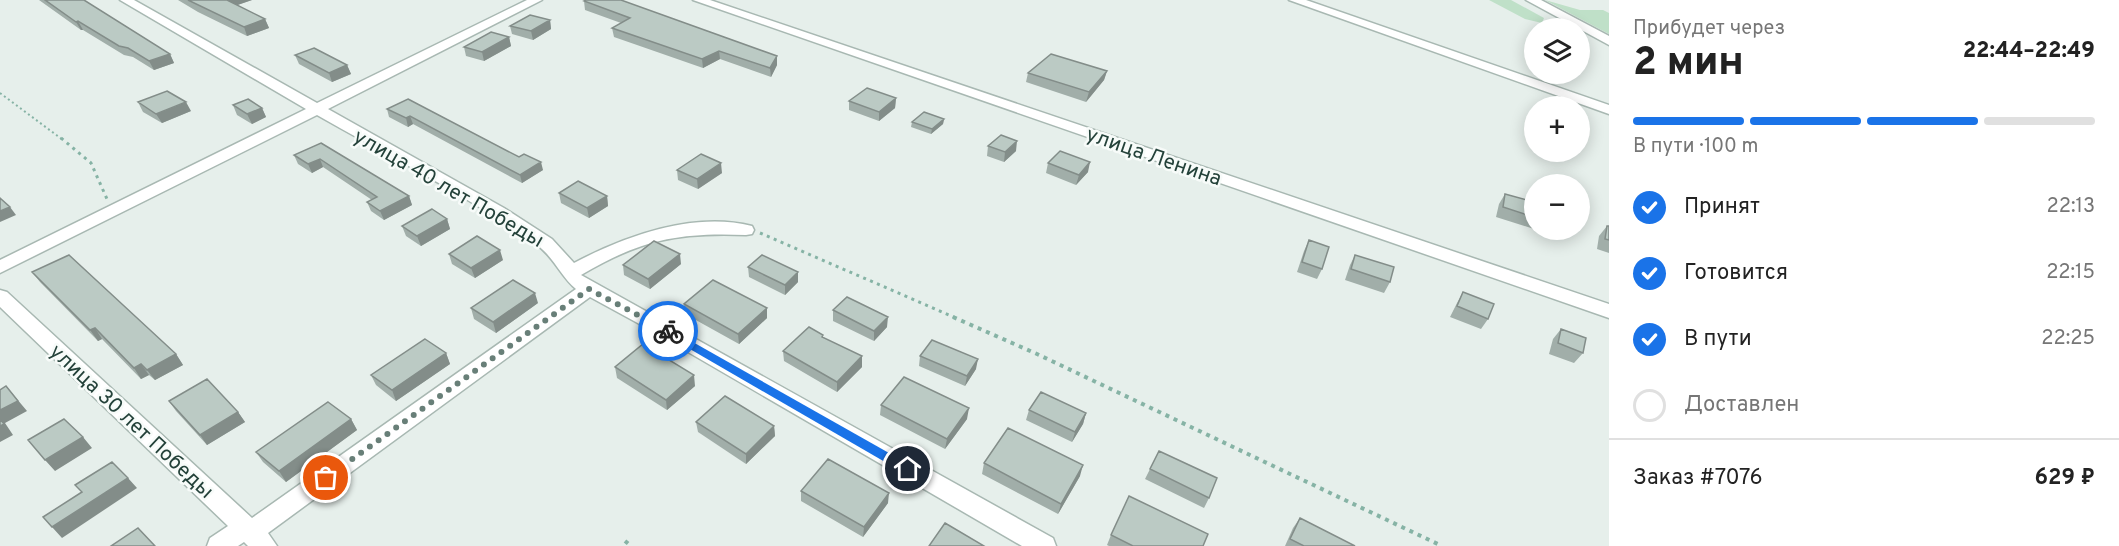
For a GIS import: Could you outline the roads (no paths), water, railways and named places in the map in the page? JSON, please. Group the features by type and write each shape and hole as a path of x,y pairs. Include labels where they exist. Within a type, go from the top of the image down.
{"street":[{"name":"улица 40 лет Победы","path":"126,0 317,111 498,212 546,243 564,261 575,279 589,289 652,322 1044,546"},
{"path":"0,267 536,0"},
{"name":"улица Ленина","path":"699,0 1609,311"},
{"path":"1295,0 1609,110"},
{"path":"1532,0 1609,41"},
{"path":"572,273 596,258 680,230 716,228 746,231"},
{"path":"219,546 253,535 589,289"},
{"name":"улица 30 лет Победы","path":"0,297 253,535"}]}
